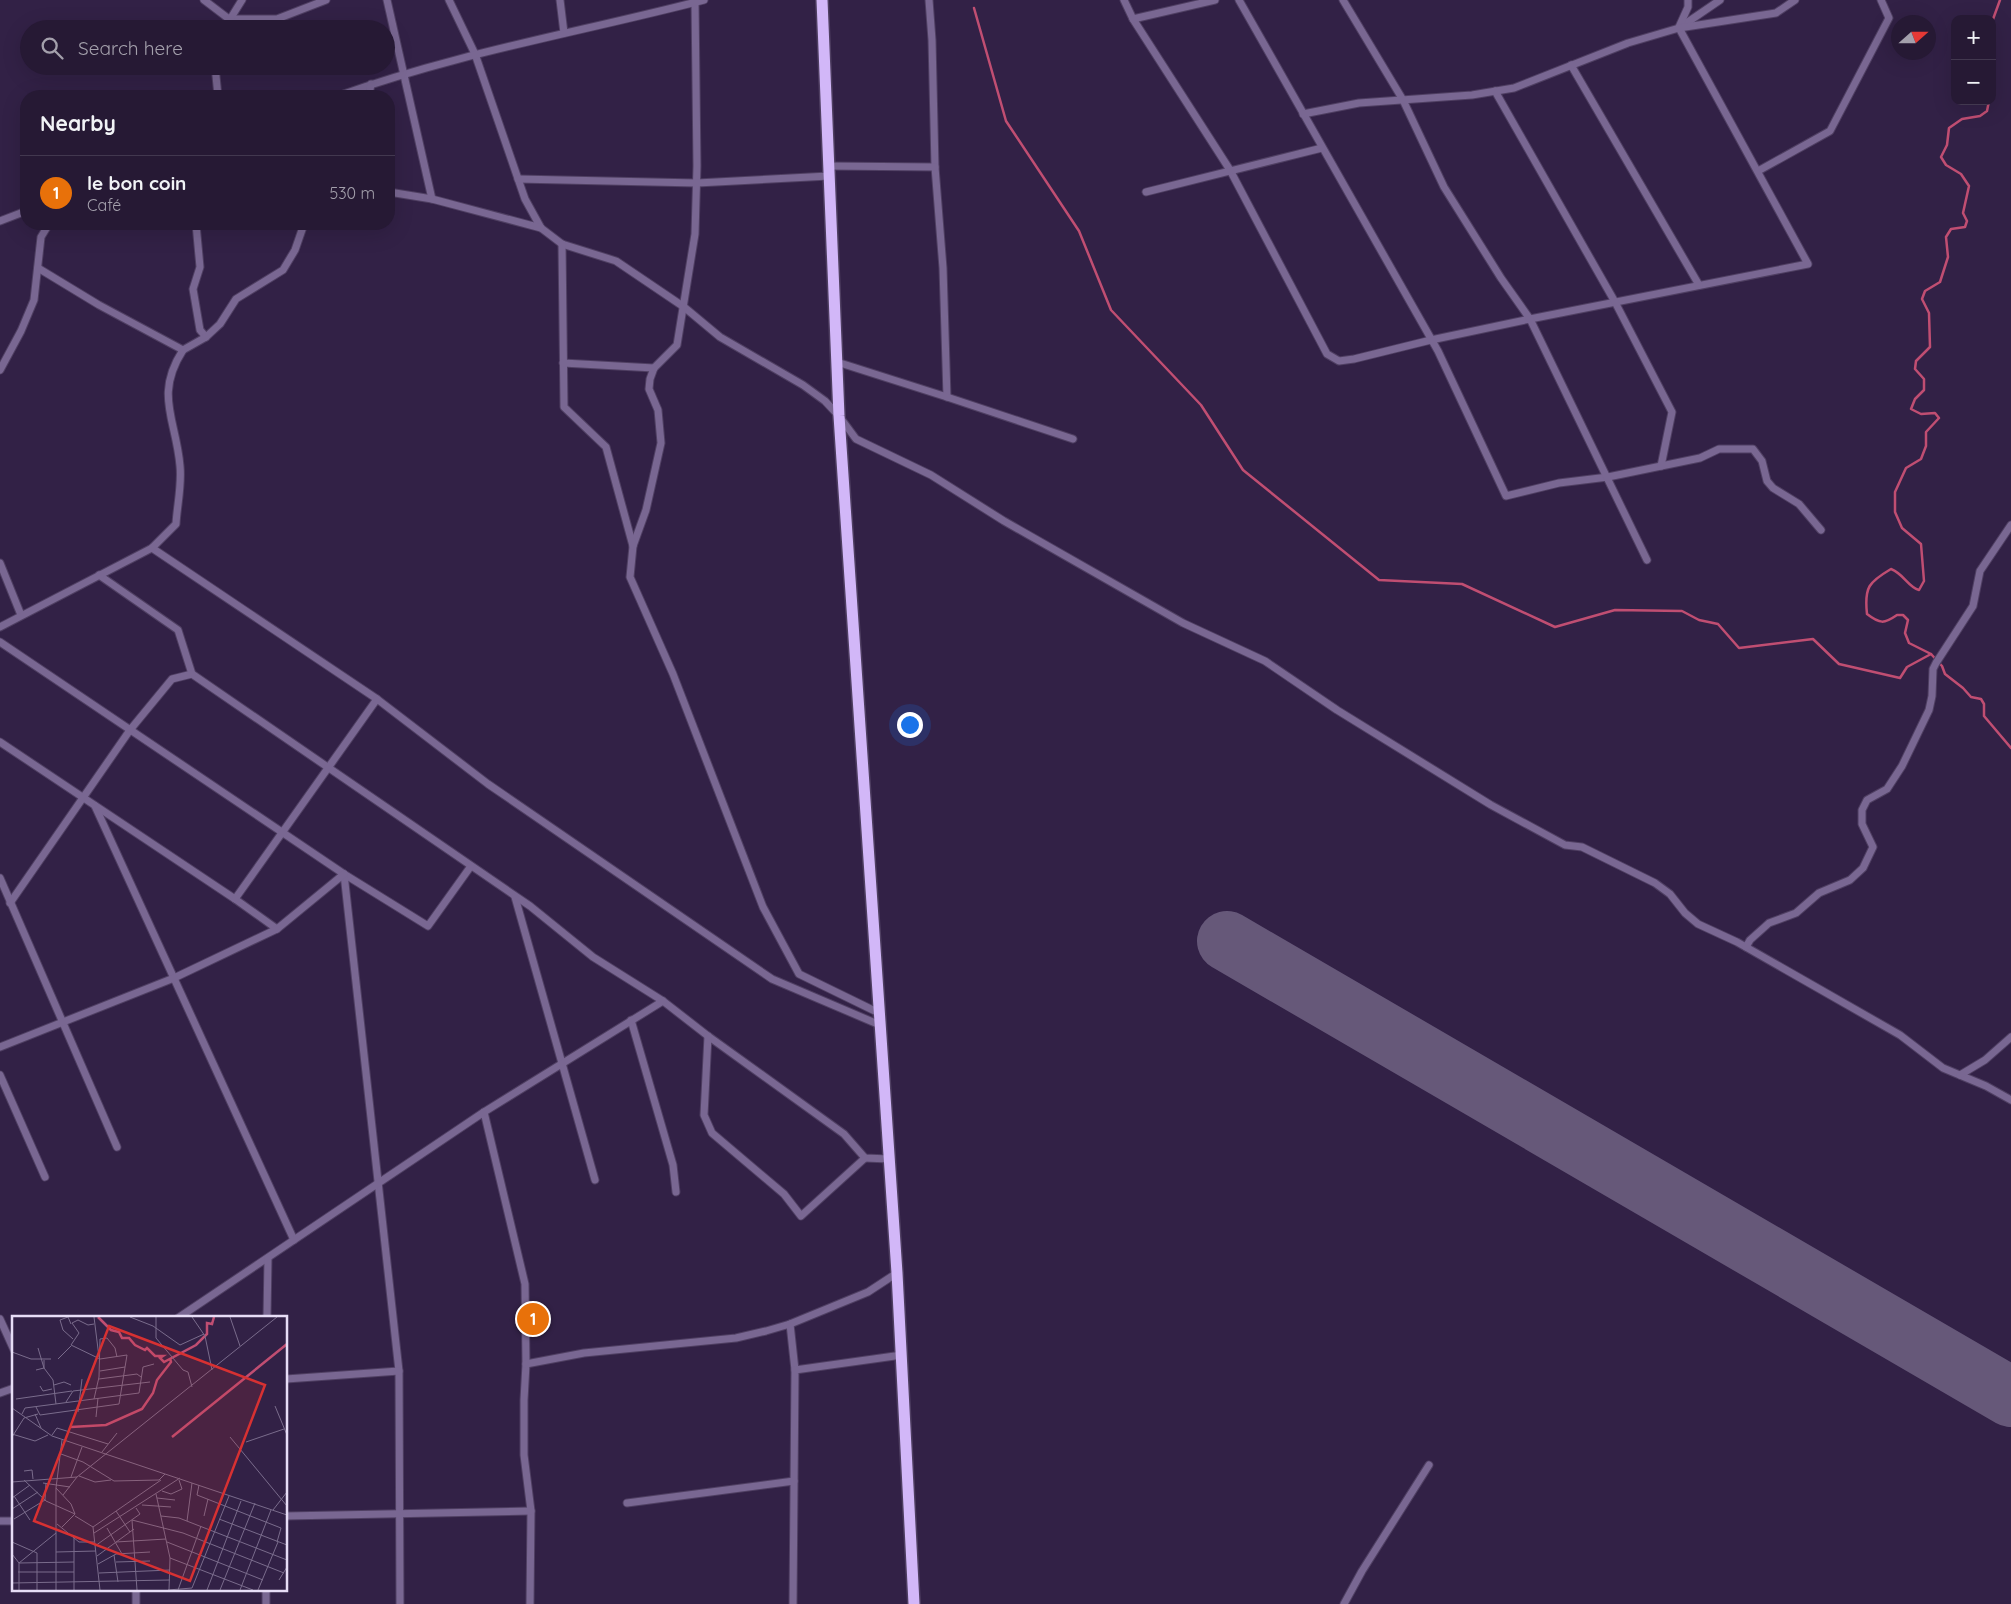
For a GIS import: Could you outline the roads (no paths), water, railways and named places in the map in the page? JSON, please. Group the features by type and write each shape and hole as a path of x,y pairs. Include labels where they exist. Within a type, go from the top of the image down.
{"highway":[{"path":"822,0 839,416 897,1273 914,1604"}],"street":[{"path":"204,0 229,19 277,19 326,0"},
{"path":"229,19 242,0"},
{"path":"388,0 392,20"},
{"path":"449,0 475,54 518,179 541,228"},
{"path":"560,0 564,33"},
{"path":"354,90 475,54 704,0"},
{"path":"929,0 932,40 935,167 943,268 947,396"},
{"path":"1124,0 1133,20 1230,170 1327,354 1339,361 1354,360 1431,340 1530,319 1808,264 1679,28"},
{"path":"1133,20 1215,0"},
{"path":"1239,0 1431,340 1506,496 1559,483 1608,477 1700,458 1719,449 1753,449 1762,461 1767,481 1773,488 1799,504 1821,530"},
{"path":"1343,0 1403,100 1444,187 1501,278 1530,319 1647,560"},
{"path":"1679,28 1688,7 1688,0"},
{"path":"1679,28 1720,0"},
{"path":"1303,114 1359,103 1472,95 1514,88 1628,43 1679,28 1776,13 1795,0"},
{"path":"1758,171 1830,131 1889,18 1881,0"},
{"path":"695,2 697,183 695,234 677,345 654,368 650,379 649,389 658,410 662,442 646,510 633,546 630,576 673,674 763,907 799,974 879,1013"},
{"path":"395,32 432,199"},
{"path":"1571,65 1699,285"},
{"path":"216,75 217,90"},
{"path":"370,90 371,84"},
{"path":"1494,91 1615,302 1672,412 1661,466"},
{"path":"1146,192 1322,148"},
{"path":"518,179 697,183 828,171 935,167"},
{"path":"395,193 432,199 541,228 562,244 616,261 684,307 720,338 803,385 825,401 856,439 931,474 1004,521 1183,623 1265,661 1337,710 1491,806 1565,845 1582,847 1656,884 1670,894 1685,913 1698,924 1746,947 1900,1035 1943,1068 1986,1086 2011,1100"},
{"path":"0,220 20,214"},
{"path":"0,370 21,331 34,300 41,237 45,230"},
{"path":"197,230 200,267 193,289 200,330 206,337"},
{"path":"0,627 152,548 176,524 180,467 167,394 169,378 183,350 206,337 220,324 236,299 283,270 295,250 302,230"},
{"path":"562,244 564,407 606,447 633,546"},
{"path":"38,268 99,305 183,350"},
{"path":"837,362 947,396 1073,439"},
{"path":"563,363 654,368"},
{"path":"1746,947 1750,940 1769,923 1796,913 1819,893 1850,880 1863,868 1873,847 1862,824 1862,810 1867,800 1887,789 1902,766 1929,710 1932,696 1933,669 1973,606 1980,571 2011,525"},
{"path":"152,548 377,699 488,784 772,979 880,1026"},
{"path":"0,562 21,615"},
{"path":"99,575 178,630 192,674 515,896 593,957 663,1000 708,1036 844,1134 865,1158"},
{"path":"0,642 344,874 428,926 471,866"},
{"path":"10,903 130,730 172,679 192,674"},
{"path":"235,898 377,699"},
{"path":"0,742 235,898 276,929"},
{"path":"96,806 294,1240"},
{"path":"0,1047 174,978 276,929 344,874"},
{"path":"344,874 399,1371 400,1604"},
{"path":"0,878 118,1147"},
{"path":"515,896 595,1180"},
{"path":"181,1316 484,1112 663,1000"},
{"path":"631,1020 673,1165 676,1192"},
{"path":"708,1036 704,1115 712,1133 784,1194 801,1216 865,1158 889,1159"},
{"path":"1960,1075 1985,1060 2011,1037"},
{"path":"0,1075 45,1177"},
{"path":"484,1112 525,1284 524,1456 531,1511 530,1604"},
{"path":"267,1316 268,1258"},
{"path":"526,1364 616,1348 650,1348 736,1338 790,1324 868,1292 897,1273"},
{"path":"0,1319 12,1346"},
{"path":"790,1324 795,1370 793,1604"},
{"path":"795,1370 902,1355"},
{"path":"288,1380 399,1371"},
{"path":"0,1393 12,1389"},
{"path":"1344,1604 1362,1571 1429,1465"},
{"path":"627,1503 794,1481"},
{"path":"288,1516 531,1511"}],"waterway":[{"path":"1995,15 2000,0"},
{"path":"974,8 1006,121 1079,231 1111,310 1201,405 1243,470 1379,580 1462,584 1555,627 1615,610 1682,611 1699,620 1718,624 1739,648 1813,639 1839,664 1900,678 1907,667 1931,654"},
{"path":"1988,105 1987,111 1980,116 1962,119 1949,128 1947,145 1941,157 1946,165 1961,174 1969,186 1963,213 1967,221 1965,227 1951,229 1946,237 1948,257 1940,282 1925,291 1922,299 1929,313 1930,347 1916,361 1915,369 1924,379 1924,390 1915,399 1911,409 1921,414 1935,413 1939,418 1926,432 1926,446 1921,459 1906,468 1895,492 1895,512 1902,528 1921,544 1924,581 1919,590 1891,569 1870,586 1867,591 1866,605 1867,614 1875,620 1882,622 1897,615 1903,615 1908,620 1905,633 1909,643 1931,654 1942,666 1945,674 1971,697 1981,699 1984,704 1984,716 2011,748"}],"place":[{"name":"le bon coin","path":"533,1319"}]}
